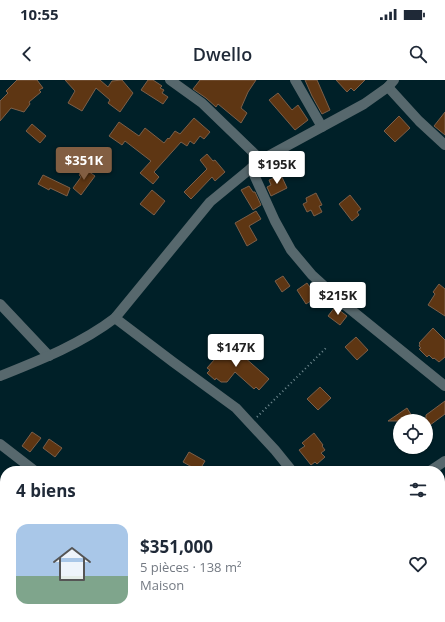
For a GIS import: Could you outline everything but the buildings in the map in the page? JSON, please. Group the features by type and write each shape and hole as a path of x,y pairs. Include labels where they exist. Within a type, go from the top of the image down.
{"street":[{"path":"170,80 202,103 261,160"},
{"path":"295,80 322,126"},
{"path":"0,376 49,356 104,327 115,318 210,202 250,168 261,160 364,104 391,84 419,121 445,145"},
{"path":"250,168 275,221 291,250 312,275 345,305 445,386"},
{"path":"0,304 49,356"},
{"path":"115,318 236,408 288,466"},
{"path":"0,444 29,466"}],"path":[{"path":"250,423 326,348"}]}
